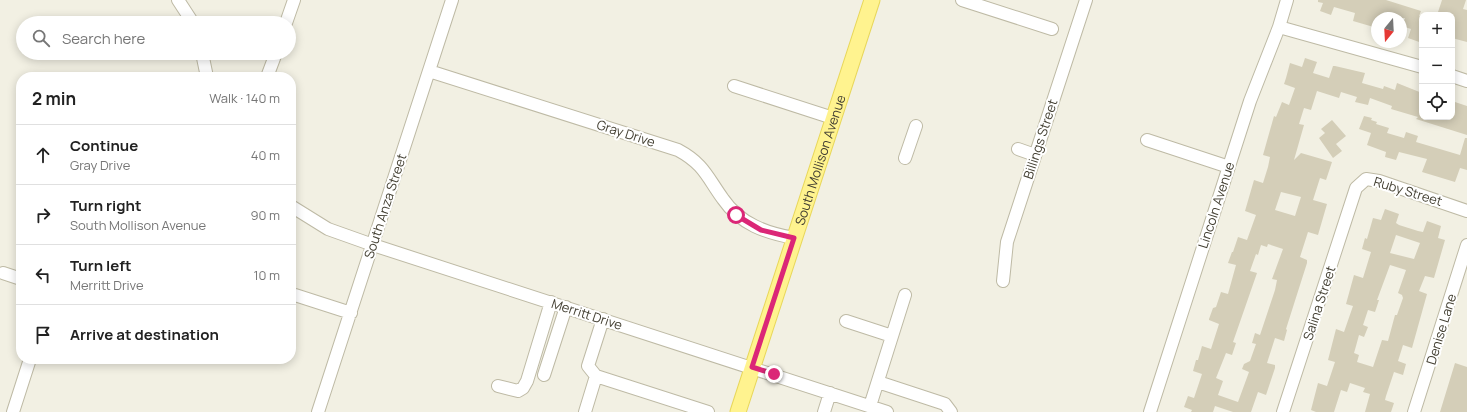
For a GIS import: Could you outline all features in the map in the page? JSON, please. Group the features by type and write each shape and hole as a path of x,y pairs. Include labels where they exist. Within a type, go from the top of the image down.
{"main road":[{"name":"South Mollison Avenue","path":"738,412 872,0"}],"street":[{"path":"178,0 188,16"},
{"path":"288,16 294,0"},
{"name":"South Anza Street","path":"318,412 452,0"},
{"path":"962,0 1052,29"},
{"name":"Billings Street","path":"1003,281 1007,242 1086,0"},
{"name":"Lincoln Avenue","path":"1150,412 1250,101 1279,27 1287,0"},
{"path":"1279,27 1419,65"},
{"path":"203,60 206,72"},
{"path":"270,72 274,60"},
{"name":"Gray Drive","path":"429,71 678,150 691,157 704,169 726,203 744,220 765,231 794,238"},
{"path":"1455,77 1467,81"},
{"path":"734,86 833,118"},
{"path":"905,158 916,126"},
{"path":"1147,140 1229,167"},
{"path":"1018,149 1035,155"},
{"name":"Ruby Street","path":"1354,194 1356,188 1366,179 1379,181 1467,211"},
{"name":"Salina Street","path":"1283,412 1354,194"},
{"name":"Merritt Drive","path":"296,209 328,229 373,245 887,412"},
{"name":"Denise Lane","path":"1414,412 1467,245"},
{"path":"3,273 16,277"},
{"path":"296,295 350,313"},
{"path":"870,406 905,295"},
{"path":"498,386 518,391 525,385 551,302"},
{"path":"544,375 566,307"},
{"path":"603,319 588,366 596,376 708,412"},
{"path":"846,321 892,336"},
{"path":"13,412 28,364"},
{"path":"586,412 596,376"},
{"path":"878,382 945,404 951,412"},
{"path":"824,412 830,393"}],"building":[{"path":"1318,0 1386,0 1421,11 1419,12 1419,42 1408,38 1411,29 1407,28 1407,12 1371,12 1371,26 1353,21 1355,13 1334,7 1331,15 1320,11 1323,3 1318,2"},
{"path":"1442,0 1466,0 1463,9 1467,10 1467,42 1455,39 1455,12 1438,12"},
{"path":"1305,58 1317,62 1313,73 1329,78 1333,66 1335,66 1365,73 1362,83 1383,89 1384,86 1395,90 1397,83 1419,92 1419,120 1416,119 1418,117 1391,109 1392,106 1370,98 1368,105 1355,102 1357,97 1341,92 1339,98 1317,91 1311,110 1304,108 1299,124 1304,125 1294,160 1301,153 1332,162 1326,180 1320,178 1313,200 1327,204 1318,235 1308,232 1300,257 1307,260 1307,263 1286,329 1284,341 1275,338 1267,363 1275,365 1275,368 1266,395 1258,392 1251,412 1233,412 1215,406 1213,412 1191,412 1192,410 1184,407 1188,396 1194,398 1202,374 1193,371 1196,360 1198,360 1202,346 1211,349 1219,324 1209,319 1213,308 1216,307 1221,292 1228,294 1236,265 1228,263 1238,237 1247,240 1256,215 1245,211 1254,180 1263,183 1268,167 1270,157 1263,155 1274,116 1276,117 1282,102 1289,105 1295,88 1284,84 1290,63 1302,67","holes":["1281,192 1301,197 1295,216 1275,210","1268,244 1283,249 1272,279 1277,280 1275,290 1260,335 1255,333 1252,343 1256,344 1250,361 1244,364 1242,369 1249,372 1238,402 1218,395 1223,381 1216,378 1226,353 1232,355 1236,343 1233,342 1257,273 1250,271 1256,254 1258,255 1261,245 1267,247"]},
{"path":"1455,102 1467,106 1467,135 1419,120 1455,120"},
{"path":"1364,116 1372,118 1371,120 1377,122 1376,124 1389,128 1387,133 1404,138 1406,132 1418,136 1416,142 1460,155 1465,138 1467,138 1467,170 1460,168 1455,182 1422,172 1427,159 1399,152 1396,160 1385,157 1386,152 1367,145 1371,133 1359,129"},
{"path":"1332,120 1346,136 1336,144 1342,151 1333,158 1319,138 1325,133 1321,129"},
{"path":"1385,209 1399,214 1396,223 1399,225 1423,232 1427,221 1441,226 1438,238 1445,240 1434,278 1425,276 1419,291 1427,294 1412,348 1403,345 1398,361 1406,364 1403,375 1394,372 1386,396 1385,400 1394,403 1391,412 1365,412 1370,394 1363,392 1365,388 1350,383 1347,392 1341,390 1334,412 1316,412 1311,410 1318,383 1327,386 1335,362 1328,360 1336,329 1344,332 1353,306 1346,304 1354,275 1363,278 1371,252 1362,249 1365,238 1367,239 1373,218 1381,220","holes":["1396,235 1420,243 1414,259 1390,253","1390,265 1406,270 1398,293 1402,295 1403,298 1397,315 1395,315 1388,341 1382,340 1373,367 1357,362 1359,355 1354,353 1359,335 1364,337 1368,327 1363,325 1368,310 1375,312 1379,300 1377,300"]},
{"path":"1455,363 1467,367 1467,412 1440,412"}],"route":[{"path":"736,215 752,226 761,230 794,238 752,367 774,374"}]}
